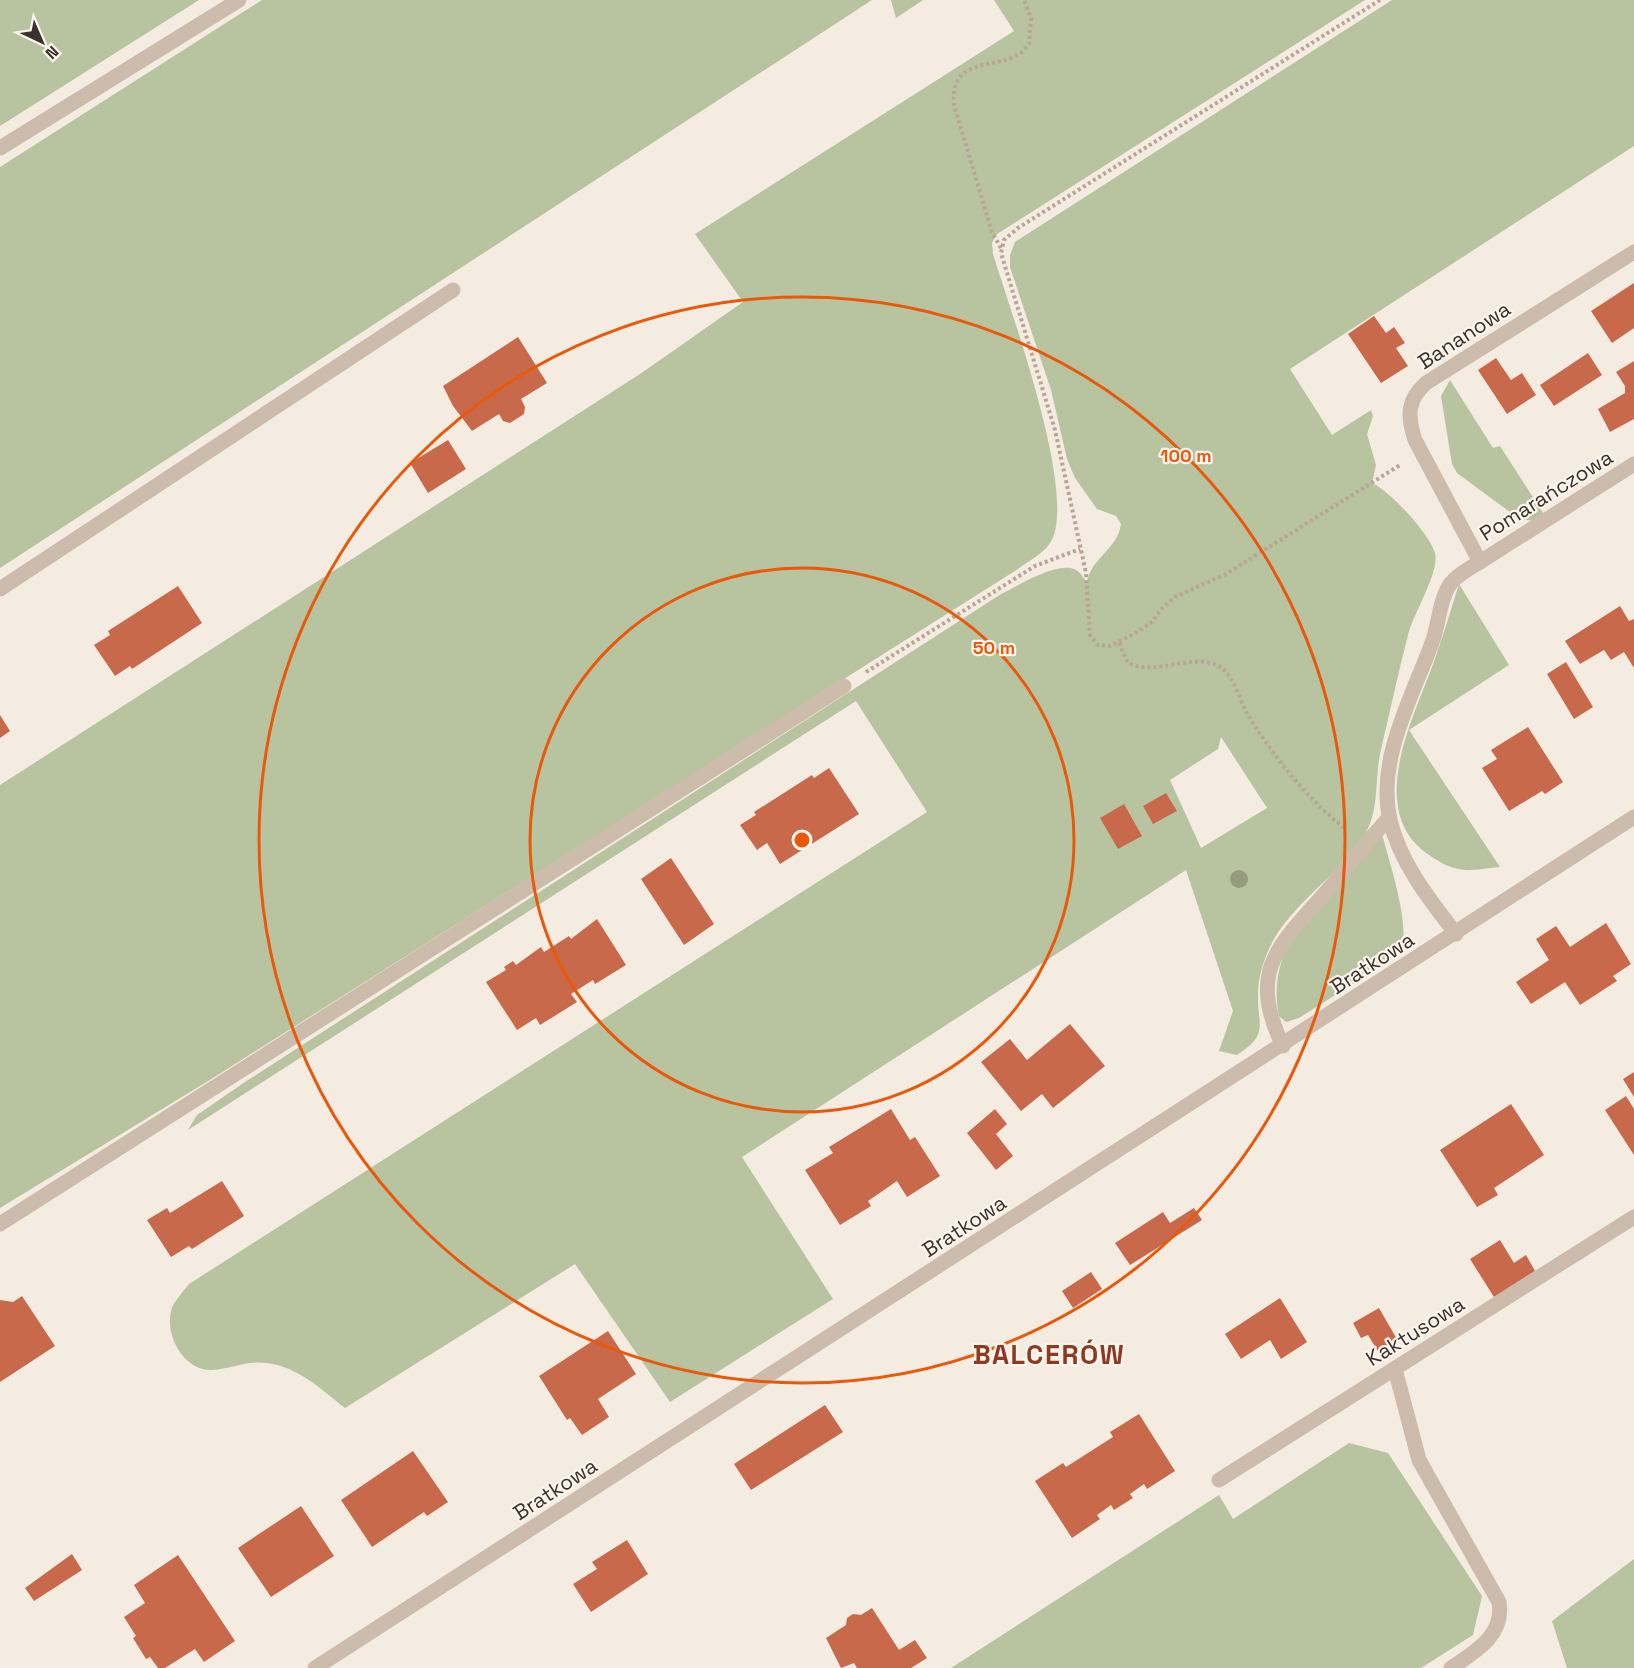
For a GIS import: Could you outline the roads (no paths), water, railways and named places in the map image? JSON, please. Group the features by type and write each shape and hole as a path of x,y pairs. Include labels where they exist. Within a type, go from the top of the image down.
{"street":[{"path":"0,148 239,0"},
{"name":"Bananowa","path":"1480,562 1421,451 1410,424 1409,405 1416,392 1426,383 1634,252"},
{"path":"0,589 453,290"},
{"name":"Pomarańczowa","path":"1456,934 1410,870 1395,838 1389,818 1389,770 1400,727 1433,639 1444,597 1450,585 1459,575 1634,464"},
{"path":"0,1224 844,686"},
{"name":"Bratkowa","path":"315,1668 1283,1046 1634,817"},
{"path":"1283,1046 1269,1012 1267,991 1269,968 1290,930 1389,818"},
{"name":"Kaktusowa","path":"1219,1480 1634,1216"},
{"path":"1395,1369 1419,1460 1499,1602 1501,1616 1495,1632 1481,1648 1451,1668"}],"district":[{"name":"BALCERÓW","path":"1049,1354"}]}
